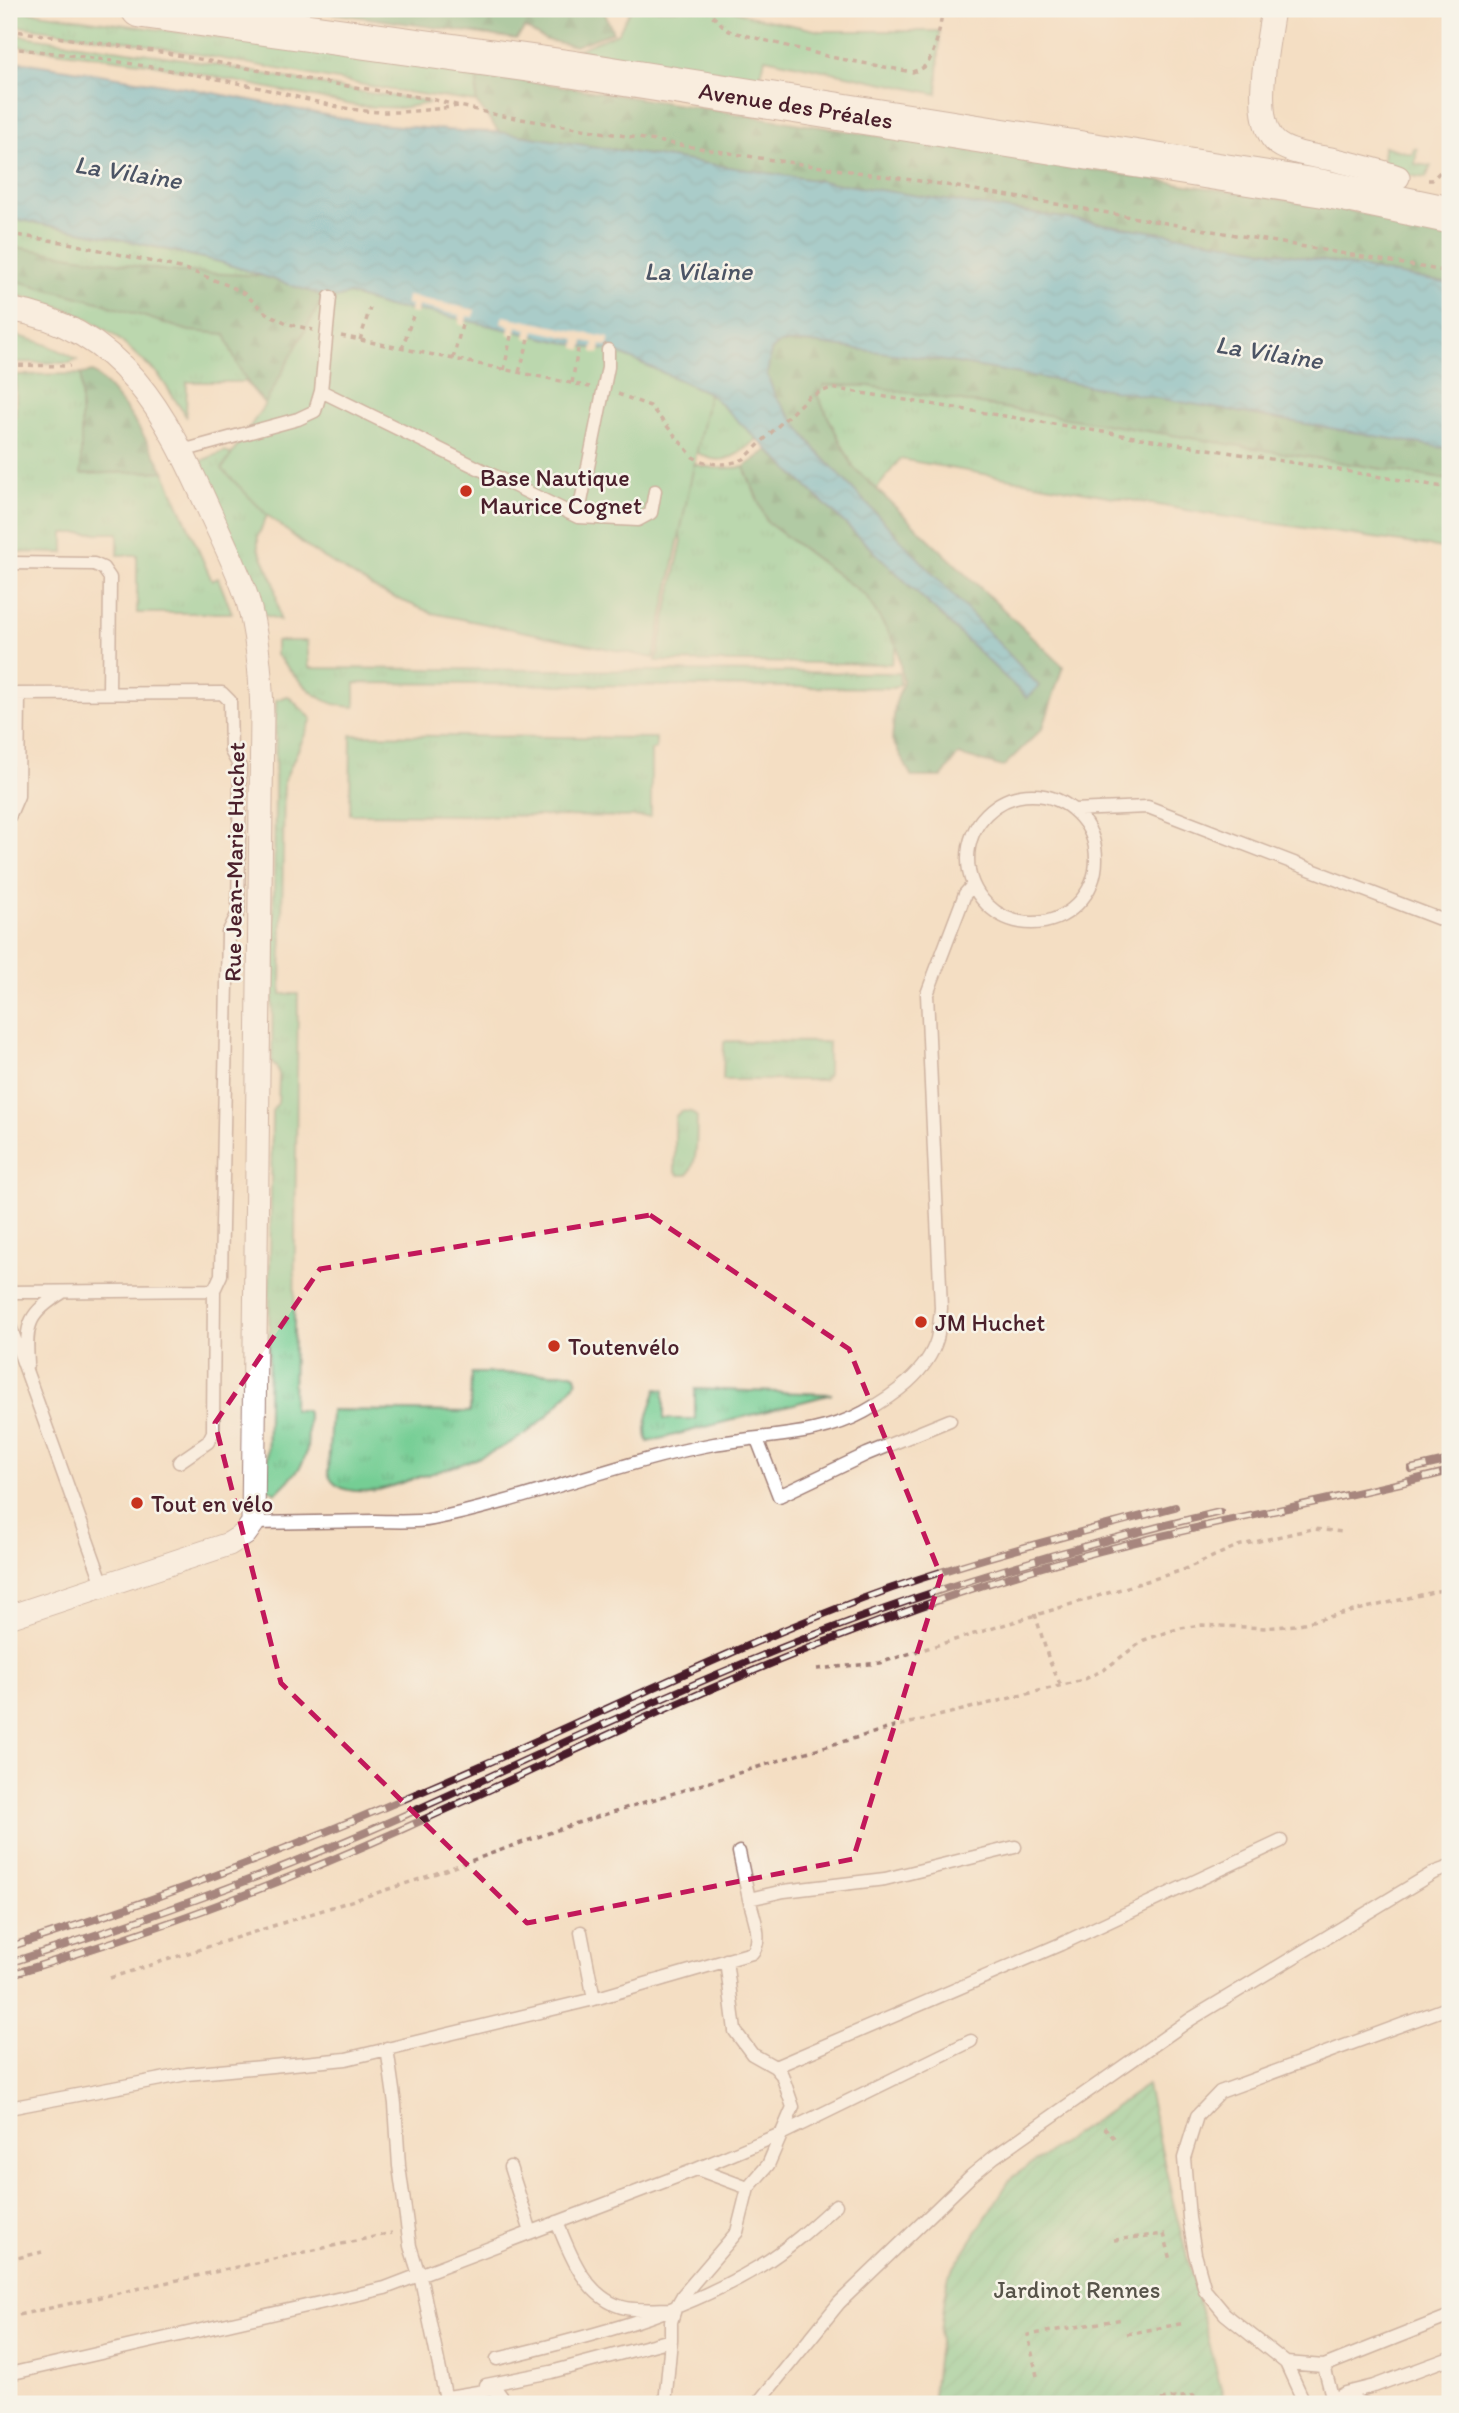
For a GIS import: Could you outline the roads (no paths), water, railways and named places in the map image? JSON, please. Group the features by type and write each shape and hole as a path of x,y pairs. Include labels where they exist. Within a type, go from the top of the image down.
{"main road":[{"name":"Avenue des Préales","path":"140,9 571,69 1307,186 1450,215"}],"street":[{"path":"1273,9 1263,94 1264,125 1269,134 1278,144 1294,150 1398,177"},
{"name":"Rue Jean-Marie Huchet","path":"9,309 64,325 100,346 131,372 155,403 182,450 246,596 260,670 262,714 253,1523"},
{"path":"9,1616 229,1544 246,1534 253,1523"}],"lane":[{"path":"182,450 298,419 314,411 321,391 330,297"},
{"path":"578,517 608,367 608,350"},
{"path":"321,391 578,517 638,520 651,513 655,491"},
{"path":"9,563 94,564 103,568 110,578 109,694"},
{"path":"9,817 18,796 14,694 222,694 230,701 231,751 240,766 238,913 228,933 222,1275 214,1290 213,1432 208,1442 179,1462"},
{"path":"1038,795 1054,799 1073,810 1084,821 1094,841 1094,877 1083,898 1067,913 1047,922 1024,923 1000,916 983,902 972,886 967,864 969,842 981,819 998,804 1015,797 1038,795"},
{"path":"1073,810 1148,807 1450,923"},
{"path":"253,1523 430,1520 481,1508 635,1463 715,1444 840,1423 891,1395 913,1377 926,1363 937,1340 941,1308 927,994 965,894 972,886"},
{"path":"9,1292 214,1290"},
{"path":"29,1381 29,1324 41,1306 63,1292"},
{"path":"9,1323 104,1587"},
{"path":"757,1438 779,1496 867,1454 950,1420"},
{"path":"775,2067 1061,1944 1281,1841"},
{"path":"749,1899 783,1891 885,1879 1015,1847"},
{"path":"9,2108 187,2074 346,2059 594,1999 752,1954 757,1948 758,1939 739,1852"},
{"path":"757,2404 839,2304 994,2157 1191,2019 1433,1874 1450,1867"},
{"path":"581,1932 594,1999"},
{"path":"665,2404 671,2322 675,2309 683,2295 737,2232 748,2188 768,2165 793,2107 782,2075 775,2067 752,2054 735,2032 726,1960"},
{"path":"1304,2404 1286,2363 1224,2314 1205,2290 1189,2218 1184,2158 1197,2116 1220,2092 1450,2007"},
{"path":"9,2374 385,2288 697,2169 783,2133 971,2041"},
{"path":"387,2048 395,2104 398,2166 408,2230 444,2391 448,2397 496,2389 507,2404"},
{"path":"510,2168 531,2232"},
{"path":"697,2169 748,2188"},
{"path":"497,2359 583,2338 675,2309 762,2265 803,2235 836,2205"},
{"path":"557,2222 587,2282 607,2301 626,2308 675,2309"},
{"path":"1286,2363 1324,2366 1450,2316"},
{"path":"444,2391 551,2372 671,2340"},
{"path":"1324,2366 1331,2403 1346,2393 1374,2386 1450,2358"},
{"path":"1349,2404 1355,2401 1366,2404"}],"water":[{"name":"La Vilaine","path":"9,60 189,88 366,123 499,132 1221,242 1450,284 1450,449 939,360 804,342 780,343 771,351 767,374 775,396 817,451 1039,686 1027,698 709,393 614,351 429,312 387,307 349,294 337,298 324,296 220,262 111,237 9,218"}],"railway":[{"path":"1411,1469 1450,1460"},
{"path":"9,1975 160,1926 308,1870 737,1678 922,1606 1096,1552 1450,1471"},
{"path":"9,1947 189,1885 366,1815 671,1679 862,1599 979,1560 1175,1507"},
{"path":"9,1963 159,1913 308,1857 703,1681 906,1601 1114,1538 1220,1512"}],"place":[{"name":"Base Nautique Maurice Cognet","path":"466,491"},
{"name":"JM Huchet","path":"921,1322"},
{"name":"Toutenvélo","path":"554,1346"},
{"name":"Tout en vélo","path":"137,1503"}],"park label":[{"name":"Jardinot Rennes","path":"1077,2289"}]}
